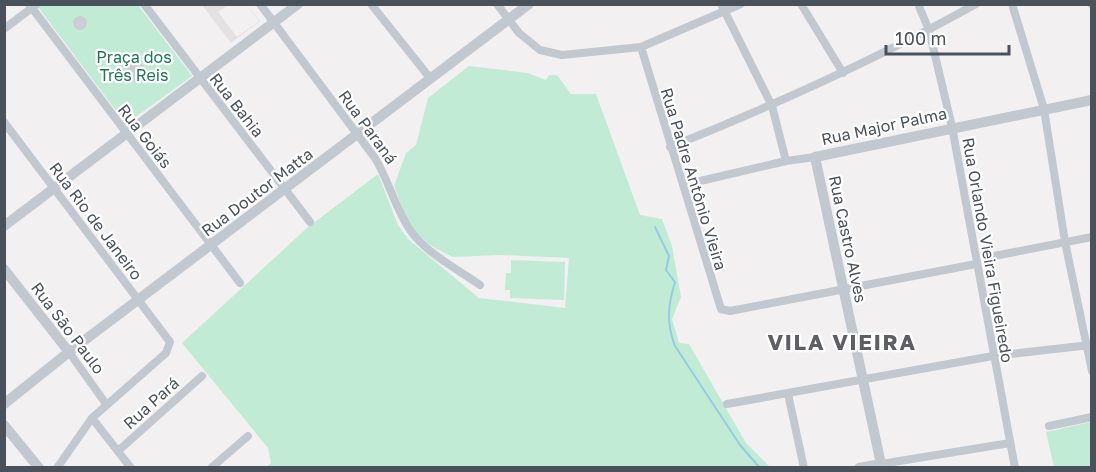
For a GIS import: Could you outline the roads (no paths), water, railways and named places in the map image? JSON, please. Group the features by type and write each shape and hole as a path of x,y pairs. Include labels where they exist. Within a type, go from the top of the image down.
{"street":[{"name":"Rua Bahia","path":"144,4 310,222"},
{"name":"Rua Paraná","path":"260,4 387,177 410,229 423,245 480,285"},
{"path":"4,226 298,4"},
{"path":"371,4 430,78"},
{"path":"497,4 519,33 550,54 641,47 725,13 741,4"},
{"name":"Rua Doutor Matta","path":"4,404 69,352 529,4"},
{"path":"721,4 771,106 786,161"},
{"path":"801,4 843,73"},
{"name":"Rua Orlando Vieira Figueiredo","path":"918,4 929,30 952,127 1015,468"},
{"path":"670,147 771,106 843,73 976,4"},
{"path":"1012,4 1044,108 1065,242 1090,345 1092,371"},
{"path":"4,29 33,6"},
{"name":"Rua Goiás","path":"33,6 126,134 240,283"},
{"name":"Rua Padre Antônio Vieira","path":"641,47 717,305 730,311 844,291"},
{"name":"Rua Major Palma","path":"683,185 786,161 1092,100"},
{"name":"Rua Rio de Janeiro","path":"4,122 167,337 169,348 166,353 106,404"},
{"name":"Rua Castro Alves","path":"815,157 882,466"},
{"path":"994,256 1092,237"},
{"path":"844,291 976,264"},
{"name":"Rua São Paulo","path":"4,269 69,352 106,404"},
{"path":"727,404 993,356 1090,345"},
{"name":"Rua Pará","path":"118,451 202,376"},
{"path":"788,394 804,468"},
{"path":"57,468 92,418 106,404"},
{"path":"1049,426 1092,417"},
{"path":"92,418 131,468"},
{"path":"4,425 39,468"},
{"path":"211,468 248,436"},
{"path":"859,468 1010,443"}],"waterway":[{"path":"655,227 669,256 666,270 675,282 669,314 670,330 675,346 740,445 760,468"}],"district":[{"name":"VILA VIEIRA","path":"842,342"}],"park label":[{"name":"Praça dos Três Reis","path":"134,66"}]}
